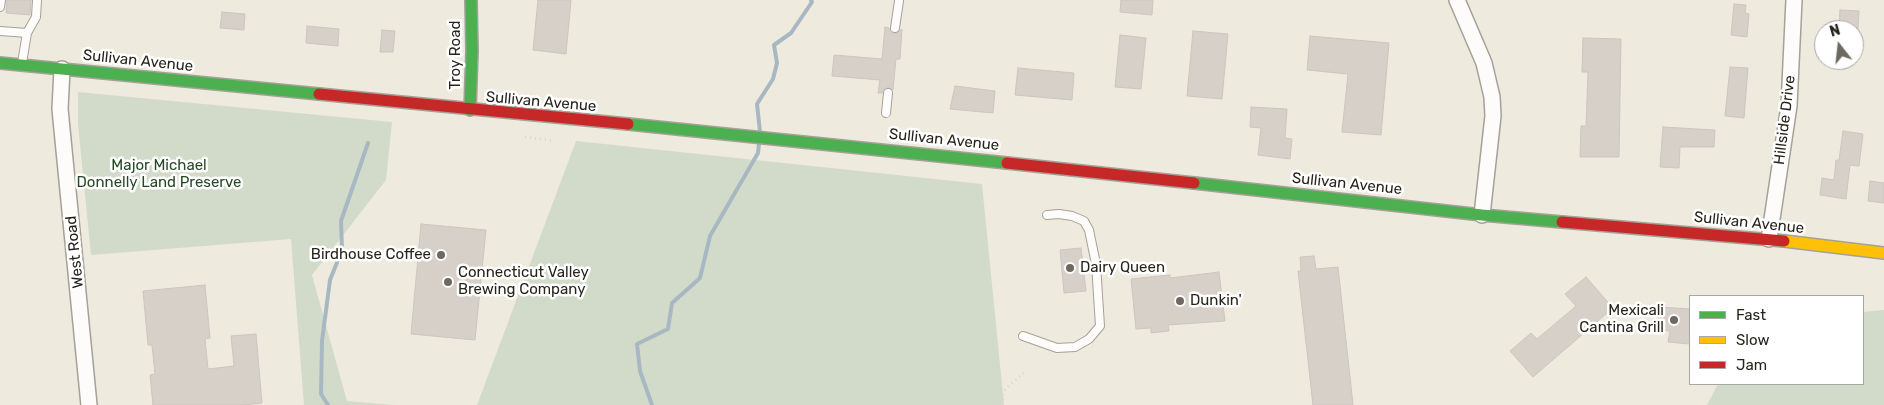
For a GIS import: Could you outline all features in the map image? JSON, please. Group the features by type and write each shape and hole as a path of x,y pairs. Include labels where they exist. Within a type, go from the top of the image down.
{"main road":[{"name":"Troy Road","path":"470,110 471,0"},
{"name":"Sullivan Avenue","path":"0,63 1012,162 1482,214 1769,239 1884,253"}],"street":[{"path":"1456,0 1484,63 1492,97 1494,116 1482,214"},
{"name":"Hillside Drive","path":"1769,239 1789,106 1794,0"},
{"name":"West Road","path":"62,69 60,109 89,405"}],"lane":[{"path":"0,7 1,0"},
{"path":"22,65 26,33 36,16 37,0"},
{"path":"895,28 898,1"},
{"path":"0,31 26,33"},
{"path":"886,113 888,94"},
{"path":"1023,336 1057,348 1075,347 1089,339 1100,326 1096,264 1090,230 1084,221 1072,216 1047,215"}],"path":[{"path":"525,138 555,140"},
{"path":"941,405 957,306 965,285 963,262"},
{"path":"1002,405 1003,394 1007,387 1025,372"}],"green space":[{"name":"Major Michael Donnelly Land Preserve","path":"78,92 392,122 386,180 312,275 347,401 394,405 304,405 291,239 91,255 78,124"},
{"path":"576,141 982,184 1004,405 477,405"},
{"path":"1884,310 1884,405 1707,405 1717,385 1864,385 1864,312"}],"building":[{"path":"7,0 31,0 30,15 6,13"},
{"path":"538,0 571,0 566,54 533,50"},
{"path":"1121,0 1153,0 1152,15 1120,12"},
{"path":"1734,4 1746,5 1745,13 1749,14 1747,37 1731,35"},
{"path":"1840,10 1859,11 1859,20 1840,20"},
{"path":"222,12 245,14 244,30 220,28"},
{"path":"307,26 339,29 338,46 306,43"},
{"path":"885,27 895,34 902,29 900,59 896,59 893,90 888,87 882,93 878,93 880,80 832,76 834,55 882,59"},
{"path":"382,30 395,31 393,52 380,52"},
{"path":"1193,31 1228,34 1222,99 1187,96"},
{"path":"1120,35 1146,38 1141,89 1115,87"},
{"path":"1310,36 1389,43 1381,135 1342,132 1348,74 1307,70"},
{"path":"1583,38 1621,39 1619,157 1580,157 1581,126 1586,126 1588,72 1582,72"},
{"path":"1730,67 1748,68 1744,118 1725,116"},
{"path":"1018,68 1074,73 1072,100 1015,95"},
{"path":"955,86 995,91 993,113 950,109"},
{"path":"1251,107 1287,109 1285,138 1292,139 1290,159 1258,155 1261,128 1250,127"},
{"path":"1663,127 1715,130 1714,147 1680,147 1679,168 1660,167"},
{"path":"1843,131 1863,134 1859,166 1850,165 1846,199 1820,195 1822,178 1834,180 1836,160 1839,160"},
{"path":"1870,181 1884,183 1884,203 1868,201"},
{"name":"Connecticut Valley Brewing Company","path":"421,224 486,230 475,340 411,334"},
{"name":"Dairy Queen","path":"1081,248 1086,291 1064,293 1060,250"},
{"path":"1314,256 1316,269 1338,267 1353,405 1313,405 1298,271 1301,271 1300,257"},
{"path":"1219,272 1225,321 1168,325 1169,331 1151,333 1151,328 1136,329 1131,279 1170,275 1170,278"},
{"path":"1586,277 1613,308 1533,377 1510,351 1531,333 1537,339 1576,306 1565,294"},
{"path":"205,285 210,338 205,339 208,369 234,366 231,336 256,334 262,403 243,405 153,405 150,375 155,374 152,345 148,345 143,291"},
{"name":"Mexicali Cantina Grill","path":"1659,307 1689,309 1689,344 1668,342 1670,331 1657,330"}],"waterway":[{"path":"760,132 757,104 773,79 777,63 774,45 791,33 812,2 811,0"},
{"path":"328,405 321,394 322,341 330,280 342,250 341,221 368,143"},
{"path":"652,405 640,371 637,344 668,329 672,303 700,278 710,236 758,153 759,144"}],"traffic: fast":[{"path":"470,110 471,0"},
{"path":"0,63 319,94"},
{"path":"628,124 1007,163"},
{"path":"1194,183 1562,222"}],"traffic: slow":[{"path":"1784,241 1884,253"}],"traffic: jam":[{"path":"319,94 628,124"},
{"path":"1007,163 1194,183"},
{"path":"1562,222 1784,241"}],"place":[{"name":"Birdhouse Coffee","path":"441,255"},
{"name":"Dairy Queen","path":"1070,268"},
{"name":"Connecticut Valley Brewing Company","path":"448,282"},
{"name":"Dunkin'","path":"1180,301"},
{"name":"Mexicali Cantina Grill","path":"1674,320"}]}
